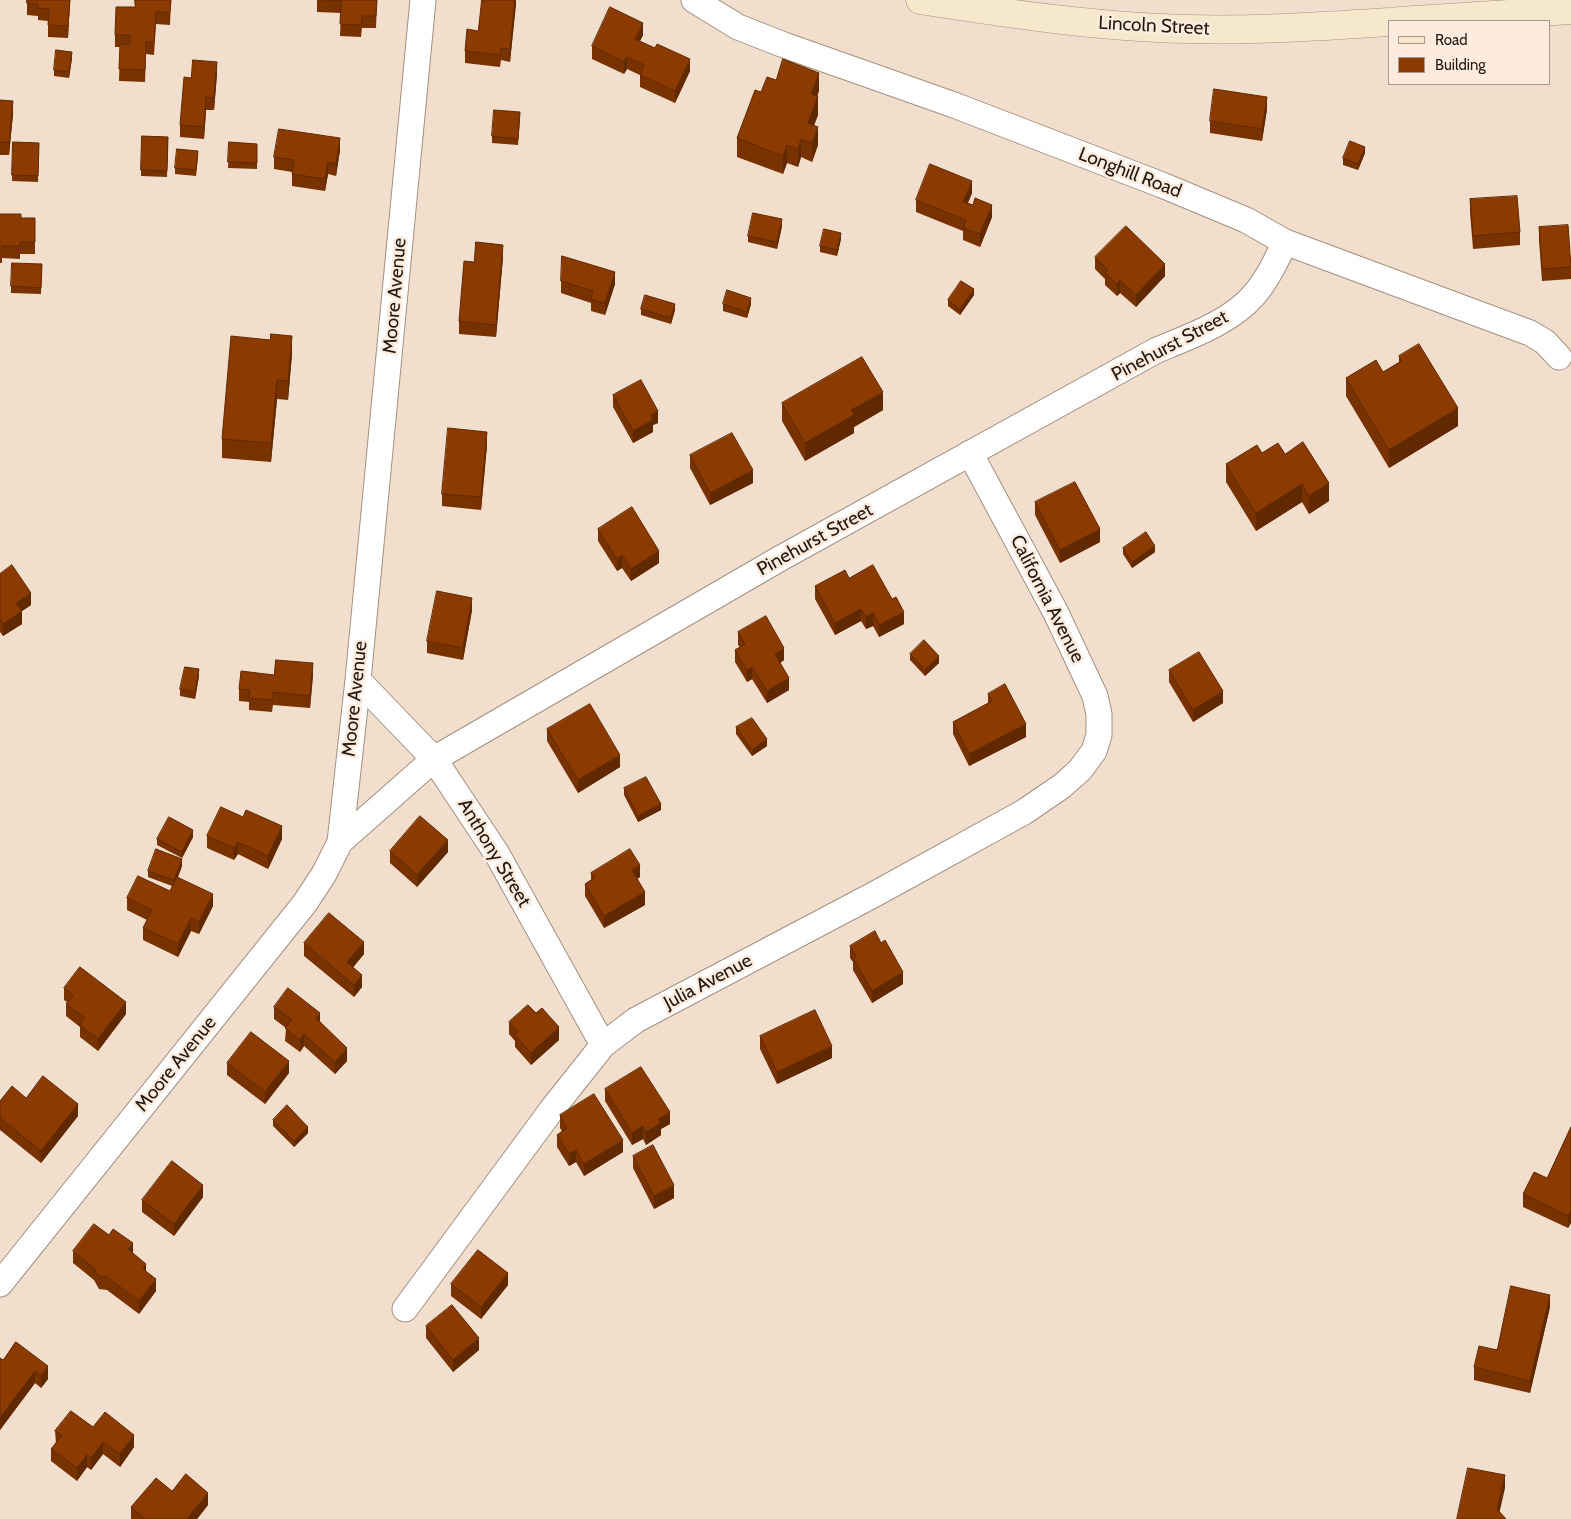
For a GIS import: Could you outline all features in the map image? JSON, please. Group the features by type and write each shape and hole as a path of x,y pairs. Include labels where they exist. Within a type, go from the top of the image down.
{"main road":[{"name":"Lincoln Street","path":"920,0 1072,21 1191,30 1388,22"},
{"path":"1415,20 1571,10"}],"street":[{"name":"Moore Avenue","path":"0,1284 305,903 324,874 340,842 358,680 423,0"},
{"name":"Longhill Road","path":"694,0 738,26 784,46 954,105 1211,204 1268,231 1285,242 1530,333 1545,342 1559,357"},
{"name":"Pinehurst Street","path":"340,842 434,759 781,558 1157,350 1194,334 1240,309 1254,296 1269,274 1285,242"},
{"name":"California Avenue","path":"970,453 1056,613 1095,696 1099,714 1099,735 1094,751"},
{"name":"Anthony Street","path":"358,680 434,759 498,854 603,1046"},
{"name":"Julia Avenue","path":"405,1309 553,1108 603,1046 636,1020 875,894 1024,812 1062,786 1080,770 1094,751"}],"building":[{"path":"27,0 70,0 68,26 48,25 49,9 38,8 38,4 27,3"},
{"path":"135,0 171,0 170,12 156,12 154,42 146,42 145,70 119,69 120,44 130,44 130,35 115,35 116,7 135,7"},
{"path":"323,0 377,0 376,16 362,16 361,25 340,24 341,1"},
{"path":"482,0 515,0 510,49 501,48 500,55 465,51 467,29 478,31"},
{"path":"610,7 643,23 635,39 655,48 657,44 690,59 675,91 640,75 644,65 627,57 624,62 592,46"},
{"path":"56,50 72,52 69,72 54,70"},
{"path":"783,59 819,73 811,94 818,96 808,123 818,127 812,143 801,139 798,149 787,145 783,156 737,138 755,90 761,92 767,77 776,80"},
{"path":"193,60 217,62 214,98 206,97 204,127 180,125 184,77 191,78"},
{"path":"1214,89 1267,97 1262,129 1210,121"},
{"path":"0,100 13,101 9,143 0,142"},
{"path":"494,110 520,112 518,139 492,136"},
{"path":"279,129 340,138 336,164 328,162 325,179 292,174 294,160 274,157"},
{"path":"142,136 168,137 167,171 141,170"},
{"path":"1350,141 1365,147 1358,164 1343,158"},
{"path":"13,142 39,143 38,176 12,175"},
{"path":"229,142 257,144 257,163 228,162"},
{"path":"177,149 198,151 196,170 175,168"},
{"path":"930,164 972,181 963,202 973,205 975,198 992,205 980,234 963,228 966,220 916,200"},
{"path":"1517,196 1520,232 1473,236 1470,199"},
{"path":"753,213 782,219 777,242 748,236"},
{"path":"0,214 21,214 21,218 35,218 35,242 20,242 20,246 2,246 2,251 0,251"},
{"path":"1568,225 1571,267 1542,269 1539,227"},
{"path":"1126,226 1165,264 1136,295 1120,280 1117,284 1105,273 1108,270 1095,257"},
{"path":"824,229 841,233 837,250 820,246"},
{"path":"476,242 503,245 496,325 459,321 464,261 474,262"},
{"path":"562,256 615,272 605,303 591,299 593,291 561,281"},
{"path":"12,263 42,264 41,288 11,286"},
{"path":"961,281 974,289 960,309 948,300"},
{"path":"727,290 751,298 747,312 723,304"},
{"path":"645,295 675,304 671,318 641,309"},
{"path":"271,334 292,336 288,381 277,380 271,443 222,439 231,336 270,340"},
{"path":"1419,344 1458,408 1389,450 1346,378 1376,360 1383,372 1402,361 1399,356"},
{"path":"862,357 883,392 851,410 854,415 805,443 782,403"},
{"path":"641,380 658,411 650,415 653,420 633,431 613,395"},
{"path":"448,428 487,432 481,497 442,494"},
{"path":"732,433 753,470 710,493 690,455"},
{"path":"1303,442 1329,483 1309,496 1302,484 1256,513 1226,464 1257,445 1262,453 1278,443 1285,454"},
{"path":"1075,482 1100,529 1060,550 1035,502"},
{"path":"632,507 659,551 631,569 622,555 617,559 598,529"},
{"path":"1146,532 1155,546 1132,562 1123,548"},
{"path":"12,565 31,593 16,603 22,611 3,624 0,619 0,574"},
{"path":"873,565 892,599 896,597 904,612 879,625 873,613 866,617 861,609 835,623 815,586 845,570 849,578"},
{"path":"437,591 472,598 463,648 427,641"},
{"path":"766,616 784,648 775,654 789,678 767,691 752,667 747,670 735,650 745,644 738,632"},
{"path":"924,640 939,656 925,670 910,654"},
{"path":"1199,652 1223,691 1193,710 1169,670"},
{"path":"276,660 313,663 310,696 273,692 272,700 249,698 250,690 239,689 241,671 274,675"},
{"path":"185,667 199,669 195,692 180,689"},
{"path":"1005,684 1026,724 969,754 953,722 992,701 988,694"},
{"path":"590,704 620,755 578,780 547,729"},
{"path":"752,718 767,739 752,750 736,727"},
{"path":"646,777 661,804 638,816 624,788"},
{"path":"221,807 243,817 246,810 282,826 268,856 238,842 234,848 207,836"},
{"path":"420,816 448,840 417,875 390,851"},
{"path":"169,817 193,830 182,852 157,839"},
{"path":"156,849 182,859 174,880 148,871"},
{"path":"630,849 640,865 632,870 645,892 604,916 585,884 594,878 591,873"},
{"path":"138,876 170,891 177,877 213,894 199,922 191,918 178,944 143,928 152,910 127,898"},
{"path":"329,913 364,942 347,962 362,975 354,985 304,943"},
{"path":"875,931 881,943 885,940 903,972 872,991 853,958 856,956 850,946"},
{"path":"80,967 126,1002 98,1039 80,1025 85,1018 66,1004 73,995 64,988"},
{"path":"288,988 320,1013 316,1018 347,1048 335,1062 304,1034 300,1040 285,1028 292,1020 274,1007"},
{"path":"528,1005 536,1013 542,1008 559,1027 531,1053 515,1035 518,1032 509,1022"},
{"path":"815,1010 832,1046 777,1072 760,1036"},
{"path":"251,1032 289,1061 265,1092 227,1063"},
{"path":"641,1067 670,1112 658,1119 661,1123 646,1132 643,1126 632,1133 605,1089"},
{"path":"43,1076 78,1104 41,1151 0,1118 0,1101 12,1086 26,1098"},
{"path":"594,1094 623,1140 584,1164 576,1150 569,1154 557,1135 567,1128 560,1115"},
{"path":"287,1105 308,1127 294,1141 273,1120"},
{"path":"1571,1127 1571,1210 1568,1216 1523,1194 1534,1172 1547,1178"},
{"path":"653,1145 674,1185 654,1196 633,1156"},
{"path":"172,1161 203,1185 174,1224 142,1200"},
{"path":"94,1224 109,1235 113,1229 133,1243 128,1249 146,1264 143,1269 156,1279 139,1301 107,1277 99,1276 94,1268 73,1251"},
{"path":"478,1250 508,1273 481,1307 451,1284"},
{"path":"1511,1286 1550,1295 1530,1381 1474,1367 1479,1346 1497,1350"},
{"path":"452,1305 479,1338 453,1360 426,1326"},
{"path":"16,1342 48,1366 41,1376 35,1371 0,1418 0,1358 3,1360"},
{"path":"71,1411 93,1427 105,1412 134,1435 120,1454 103,1442 91,1458 87,1455 77,1468 51,1449 62,1435 55,1431"},
{"path":"1468,1468 1505,1475 1497,1509 1506,1519 1457,1519"},
{"path":"186,1474 208,1493 187,1519 145,1519 131,1507 156,1478 172,1491"}]}
